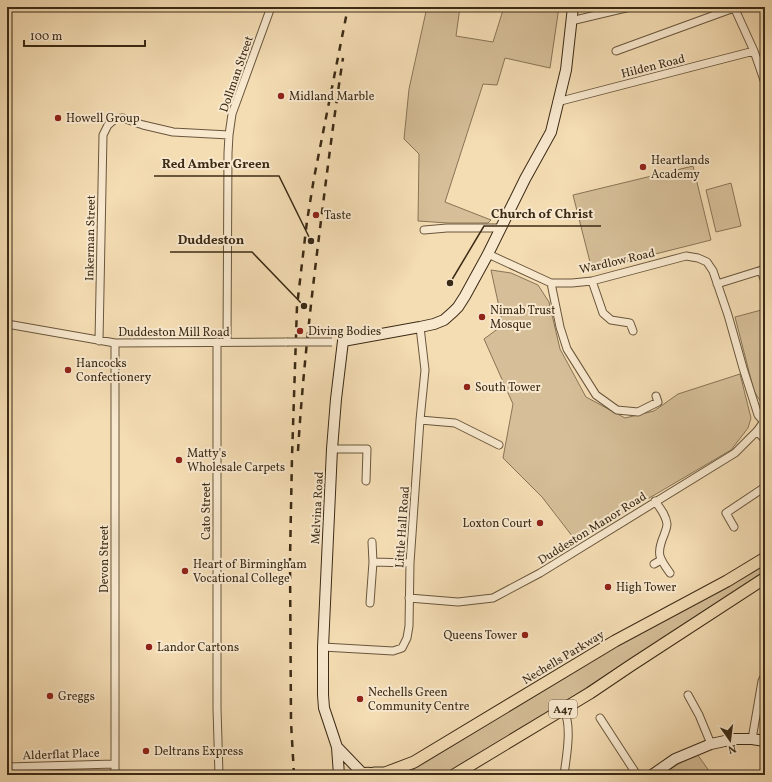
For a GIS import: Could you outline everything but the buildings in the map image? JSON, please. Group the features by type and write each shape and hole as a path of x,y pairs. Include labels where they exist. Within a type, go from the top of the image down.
{"main road":[{"path":"343,341 420,328 434,324 444,320 453,312 465,296 550,132 566,70 573,7"},
{"name":"Melvina Road","path":"339,775 337,747 324,708 323,647 332,449 343,341"},
{"name":"Nechells Parkway","path":"376,774 385,773 414,762 609,645 727,581 765,558"},
{"name":"A47","path":"454,775 590,693 765,578"},
{"path":"652,775 675,759 711,744 734,739 765,741"},
{"name":"Melvina Road","path":"337,747 358,774"},
{"name":"A47","path":"358,774 376,774"}],"street":[{"name":"Dollman Street","path":"227,342 229,134 232,114 271,7"},
{"path":"571,21 630,7"},
{"path":"616,51 734,8 754,52 765,83"},
{"name":"Hilden Road","path":"557,102 754,52"},
{"name":"Inkerman Street","path":"99,341 104,135 108,125 115,119 123,118 143,125 173,132 229,134"},
{"path":"424,230 448,228 501,228"},
{"name":"Wardlow Road","path":"488,254 551,283 592,281 686,256 698,258 707,262 713,271 728,315 758,415 764,421"},
{"path":"717,284 763,270 764,279"},
{"path":"592,281 603,313 610,320 630,320 633,331"},
{"path":"551,283 560,328 567,349 596,395 617,410 638,412 658,401"},
{"name":"Duddeston Mill Road","path":"7,324 115,343 343,341"},
{"name":"Little Hall Road","path":"323,647 393,651 402,648 407,638 409,626 410,563 425,370 420,328"},
{"name":"Cato Street","path":"217,342 217,708 219,775"},
{"name":"Devon Street","path":"115,343 115,775"},
{"path":"420,420 455,423 499,445"},
{"name":"Duddeston Manor Road","path":"409,598 458,602 493,598 540,573 735,453 757,432 764,421"},
{"path":"757,432 765,440"},
{"path":"332,449 367,449 366,481"},
{"path":"734,527 725,510 765,487"},
{"path":"655,501 665,516 667,526 659,552 661,560 670,573"},
{"path":"370,603 373,562 372,542"},
{"path":"654,564 661,560"},
{"path":"373,562 410,563"},
{"path":"752,739 762,681 765,675"},
{"path":"688,695 711,744"},
{"path":"563,710 566,713 568,727 568,750 564,775"},
{"path":"600,718 637,775"},
{"name":"Alderflat Place","path":"7,767 115,764"}],"shaded area":[{"path":"427,7 460,7 456,36 493,42 504,7 559,7 550,68 505,58 497,85 483,84 445,202 491,220 488,223 418,221 419,154 404,139 409,89"},
{"path":"693,166 711,240 592,270 573,195"},
{"path":"731,183 741,226 716,232 706,190"},
{"path":"491,270 511,273 538,285 549,302 560,349 586,397 625,418 654,411 678,394 740,374 751,418 748,428 731,450 576,541 542,497 503,458 513,404 484,339 503,325"},
{"path":"765,309 765,404 762,404 754,391 735,317"},
{"path":"765,562 765,572 569,699 446,775 404,775 601,655 678,613"},
{"path":"697,754 712,775 661,775 678,764"}],"railway":[{"path":"294,775 291,722 290,559 297,306 307,221 314,178 348,7"},
{"path":"298,451 314,278 343,58"}],"place":[{"name":"Midland Marble","path":"281,96"},
{"name":"Howell Group","path":"58,118"},
{"name":"Heartlands Academy","path":"643,167"},
{"name":"Taste","path":"316,215"},
{"name":"Red Amber Green","path":"311,241"},
{"name":"Church of Christ","path":"450,283"},
{"name":"Duddeston","path":"304,306"},
{"name":"Nimab Trust Mosque","path":"482,317"},
{"name":"Diving Bodies","path":"300,331"},
{"name":"Hancocks Confectionery","path":"68,370"},
{"name":"South Tower","path":"467,387"},
{"name":"Matty's Wholesale Carpets","path":"179,460"},
{"name":"Loxton Court","path":"540,523"},
{"name":"Heart of Birmingham Vocational College","path":"185,571"},
{"name":"High Tower","path":"608,587"},
{"name":"Queens Tower","path":"525,635"},
{"name":"Landor Cartons","path":"149,647"},
{"name":"Greggs","path":"50,696"},
{"name":"Nechells Green Community Centre","path":"360,699"},
{"name":"Deltrans Express","path":"146,751"}]}
